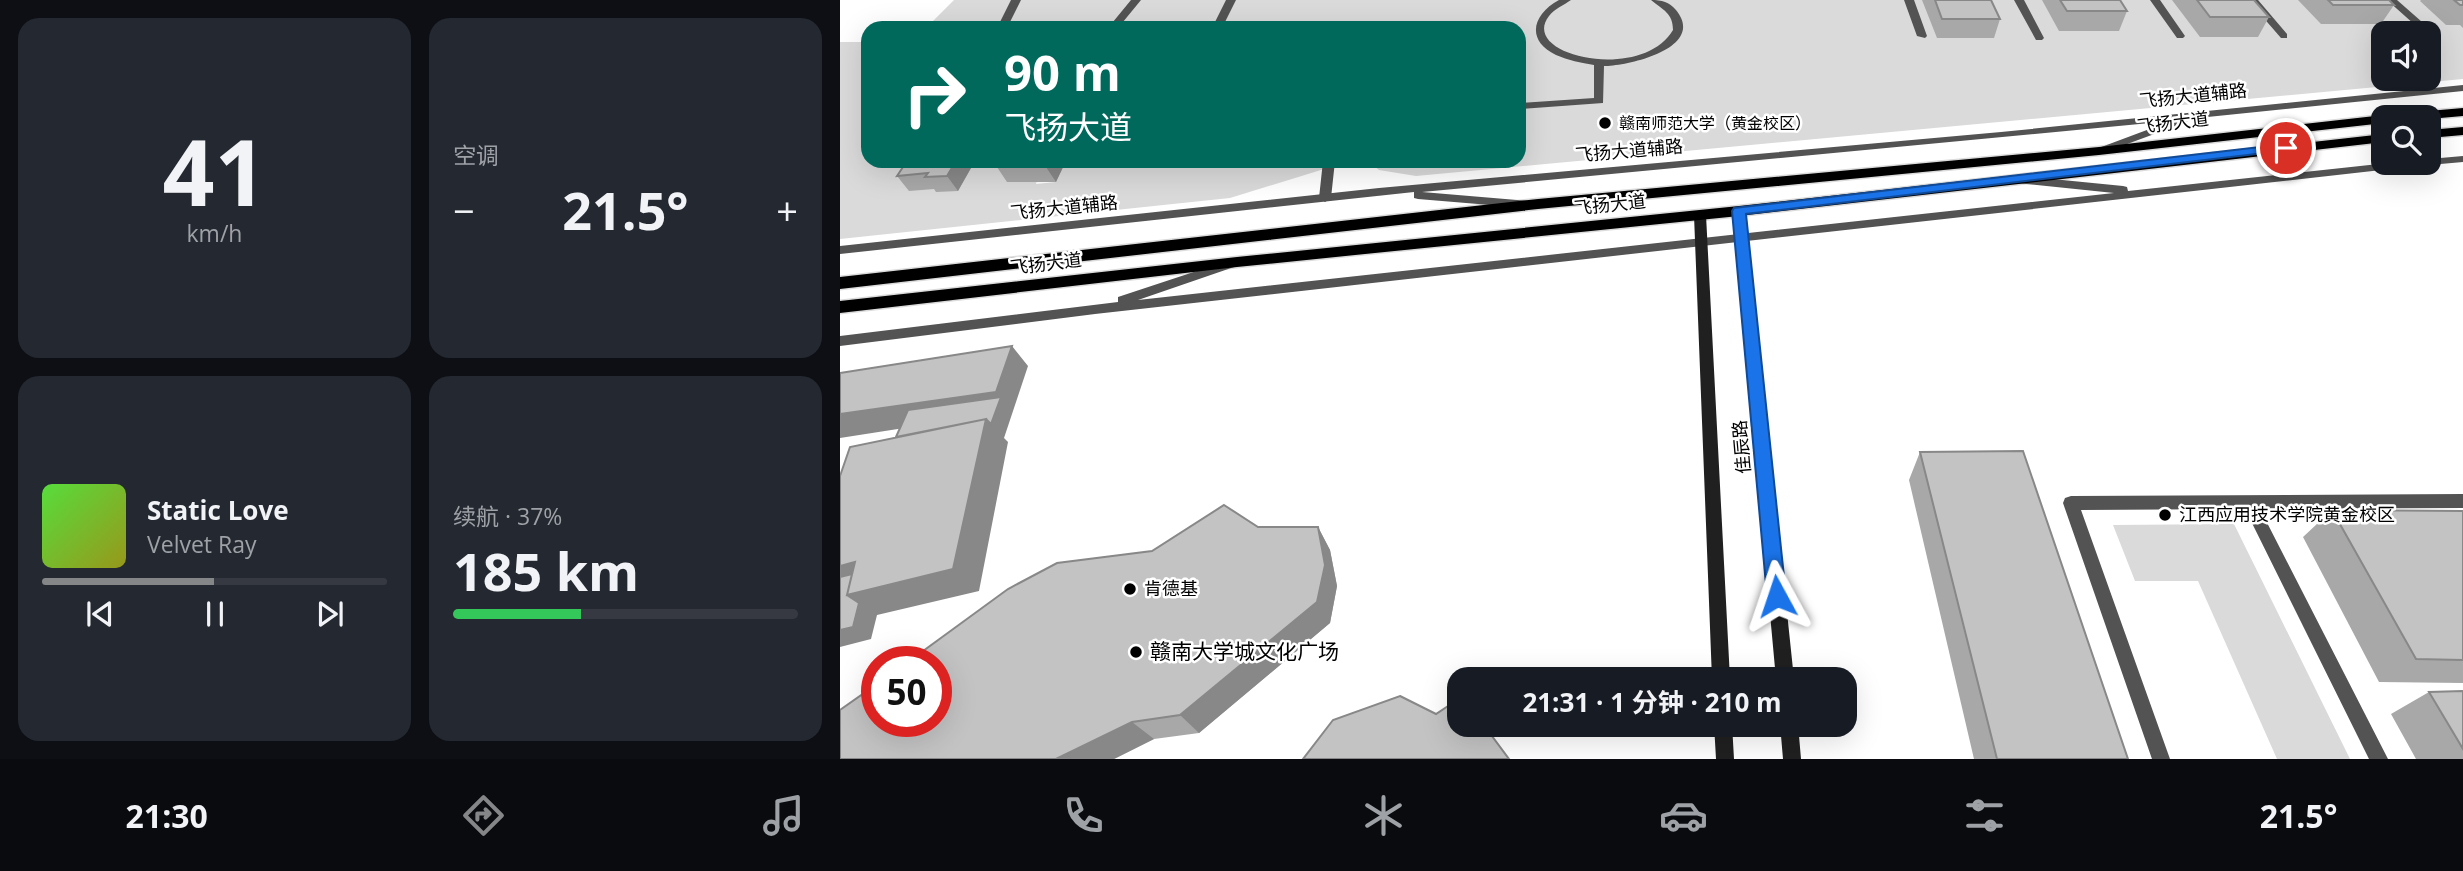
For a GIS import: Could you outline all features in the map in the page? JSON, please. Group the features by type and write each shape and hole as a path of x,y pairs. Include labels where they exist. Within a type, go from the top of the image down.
{"main road":[{"path":"2441,114 2463,112"},
{"name":"飞扬大道","path":"840,283 1538,204 2099,151 2371,120"},
{"path":"2441,133 2463,131"},
{"name":"飞扬大道","path":"840,307 1237,262 1739,211 2371,139"},
{"name":"佳辰路","path":"1739,211 1784,667"},
{"name":"佳辰路","path":"1700,215 1720,667"},
{"path":"1724,737 1725,759"},
{"path":"1790,737 1792,759"}],"street":[{"path":"1006,21 1016,0"},
{"path":"1119,21 1136,0"},
{"path":"1220,21 1231,0"},
{"path":"1566,0 1547,11 1540,22 1540,33 1546,44 1559,53 1600,63 1625,62 1648,56 1666,47 1676,35 1679,23 1672,11 1656,0"},
{"path":"1909,0 1922,36"},
{"path":"2019,0 2039,38"},
{"path":"2155,0 2180,36"},
{"path":"2253,0 2284,36"},
{"path":"2392,0 2416,21"},
{"path":"1526,106 1599,101 1600,63"},
{"name":"飞扬大道辅路","path":"841,250 1379,192 2001,135 2463,88"},
{"path":"2099,151 2204,113"},
{"path":"2441,161 2463,159"},
{"path":"840,341 1096,309 2154,193 2371,166"},
{"path":"1325,198 1328,168"},
{"path":"2013,179 2154,193"},
{"path":"1379,192 1538,204"},
{"path":"1096,309 1237,262"},
{"path":"2161,759 2071,503 2463,501"},
{"path":"2249,502 2379,759"}],"shaded area":[{"name":"赣南师范大学（黄金校区）","path":"954,0 2463,0 2463,79 2441,81 2441,21 2371,21 2371,88 1526,166 1526,21 933,21"},
{"path":"840,42 861,42 861,168 931,168 939,188 958,191 971,168 1026,168 1037,180 1036,184 1056,182 1063,168 1327,168 1230,198 840,239"},
{"name":"赣南师范大学（黄金校区）","path":"1377,168 1502,168 1416,176"},
{"path":"2234,524 2350,759 2277,759 2198,581 2135,581 2113,525"}],"building":[{"path":"1935,0 1991,0 2000,19 1942,19"},
{"path":"2060,0 2120,0 2127,11 2067,11"},
{"path":"2197,0 2254,0 2269,17 2210,17"},
{"path":"2328,0 2389,0 2394,5 2333,5"},
{"path":"902,168 952,168 947,176 925,177 928,173 897,176"},
{"path":"1012,346 996,392 840,414 840,373"},
{"path":"1001,397 991,424 986,419 896,437 908,410"},
{"path":"986,419 953,569 847,595 855,562 840,566 840,476 850,447"},
{"path":"2023,451 2128,759 1997,759 1920,452"},
{"name":"赣南大学城文化广场","path":"1224,505 1258,527 1318,527 1325,565 1317,602 1180,715 1132,722 1056,759 840,759 840,710 861,695 861,737 952,737 952,646 930,646 1008,589 1057,563 1152,551"},
{"path":"2332,510 2463,511 2463,660 2416,659"},
{"path":"852,574 847,595 859,603 853,627 840,630 840,577"},
{"path":"2463,691 2463,749 2429,692"},
{"path":"1400,696 1436,714 1447,707 1447,737 1493,737 1509,759 1303,759 1333,720"}],"place":[{"name":"赣南师范大学（黄金校区）","path":"1605,123"},
{"name":"江西应用技术学院黄金校区","path":"2165,515"},
{"name":"肯德基","path":"1130,589"},
{"name":"赣南大学城文化广场","path":"1136,652"}],"route":[{"path":"1777,596 1739,211 2286,148"}]}
